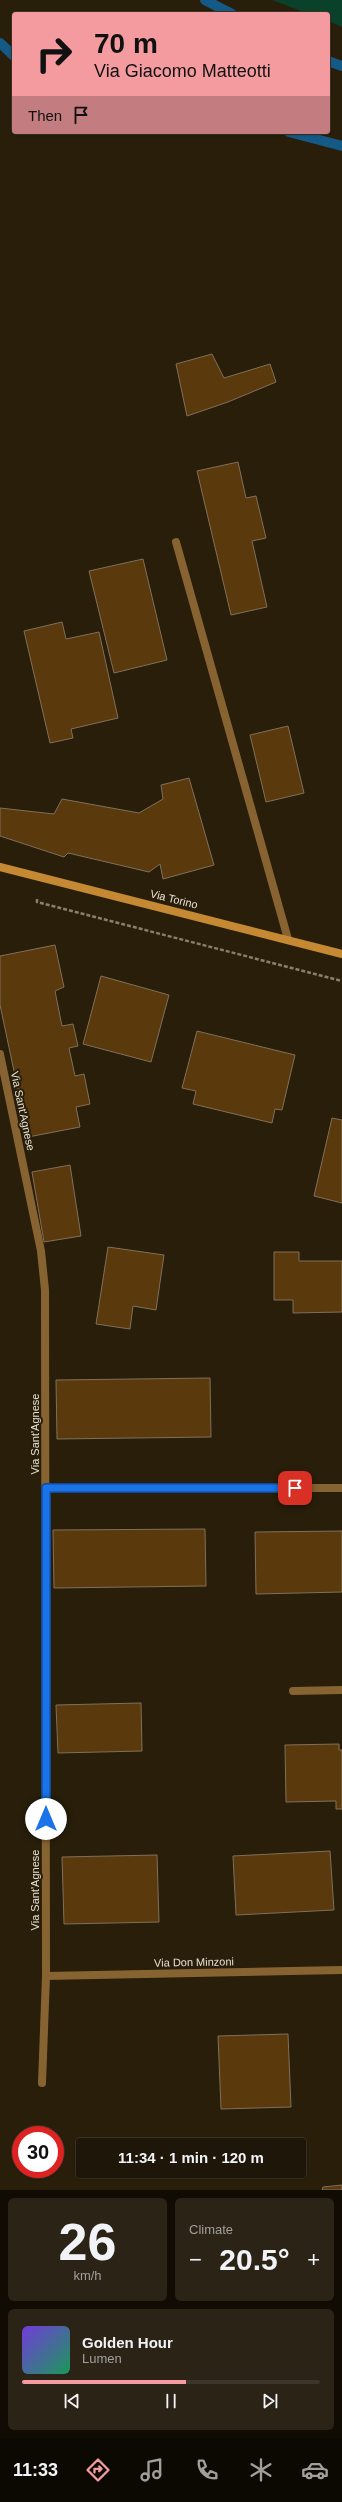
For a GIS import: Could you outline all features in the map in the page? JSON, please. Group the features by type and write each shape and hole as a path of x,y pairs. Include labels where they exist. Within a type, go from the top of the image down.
{"main road":[{"name":"Via Torino","path":"0,867 288,939 342,954"}],"street":[{"path":"176,542 288,939"},
{"name":"Via Sant'Agnese","path":"0,1054 42,1259 47,1346 46,1976 42,2083"},
{"path":"46,1488 342,1488"},
{"path":"293,1691 342,1690"},
{"name":"Via Don Minzoni","path":"46,1976 342,1970"}],"green space":[{"path":"272,0 342,0 342,27 330,22 330,12 304,12"}],"building":[{"path":"212,354 224,378 270,364 276,382 228,402 187,416 176,364"},
{"path":"238,462 246,498 256,496 266,538 252,541 267,607 231,615 197,471"},
{"path":"143,559 167,660 114,673 89,571"},
{"path":"62,622 66,639 99,632 118,718 71,729 73,738 50,743 24,631"},
{"path":"288,726 304,793 266,802 250,735"},
{"path":"189,778 214,865 163,879 160,864 149,872 68,853 64,857 0,836 0,808 54,814 62,799 139,813 163,799 161,785"},
{"path":"55,945 64,987 55,991 62,1026 73,1024 78,1046 69,1048 75,1076 84,1074 90,1104 76,1107 80,1127 28,1137 0,1005 0,956"},
{"path":"101,976 169,995 151,1062 83,1044"},
{"path":"197,1031 295,1055 282,1110 275,1109 272,1123 193,1104 196,1091 182,1088"},
{"path":"332,1118 342,1120 342,1203 314,1196"},
{"path":"70,1165 81,1236 44,1242 32,1172"},
{"path":"108,1247 164,1255 156,1310 133,1306 130,1329 96,1324"},
{"path":"274,1252 299,1252 299,1261 342,1261 342,1312 293,1313 293,1300 274,1300"},
{"path":"210,1378 211,1437 57,1439 56,1380"},
{"path":"205,1529 206,1586 54,1588 53,1530"},
{"path":"342,1531 342,1592 256,1594 255,1532"},
{"path":"141,1703 142,1751 58,1753 56,1705"},
{"path":"339,1744 339,1750 342,1750 342,1809 336,1809 336,1801 286,1802 285,1745"},
{"path":"330,1851 334,1910 236,1915 233,1856"},
{"path":"157,1855 159,1922 64,1924 62,1857"},
{"path":"288,2034 291,2107 221,2109 218,2036"},
{"path":"342,2185 342,2190 322,2190 323,2187"}],"waterway":[{"path":"205,0 228,12"},
{"path":"0,43 12,54"},
{"path":"330,62 342,66"},
{"path":"297,134 342,146"}],"route":[{"path":"46,1819 46,1488 295,1488"}]}
